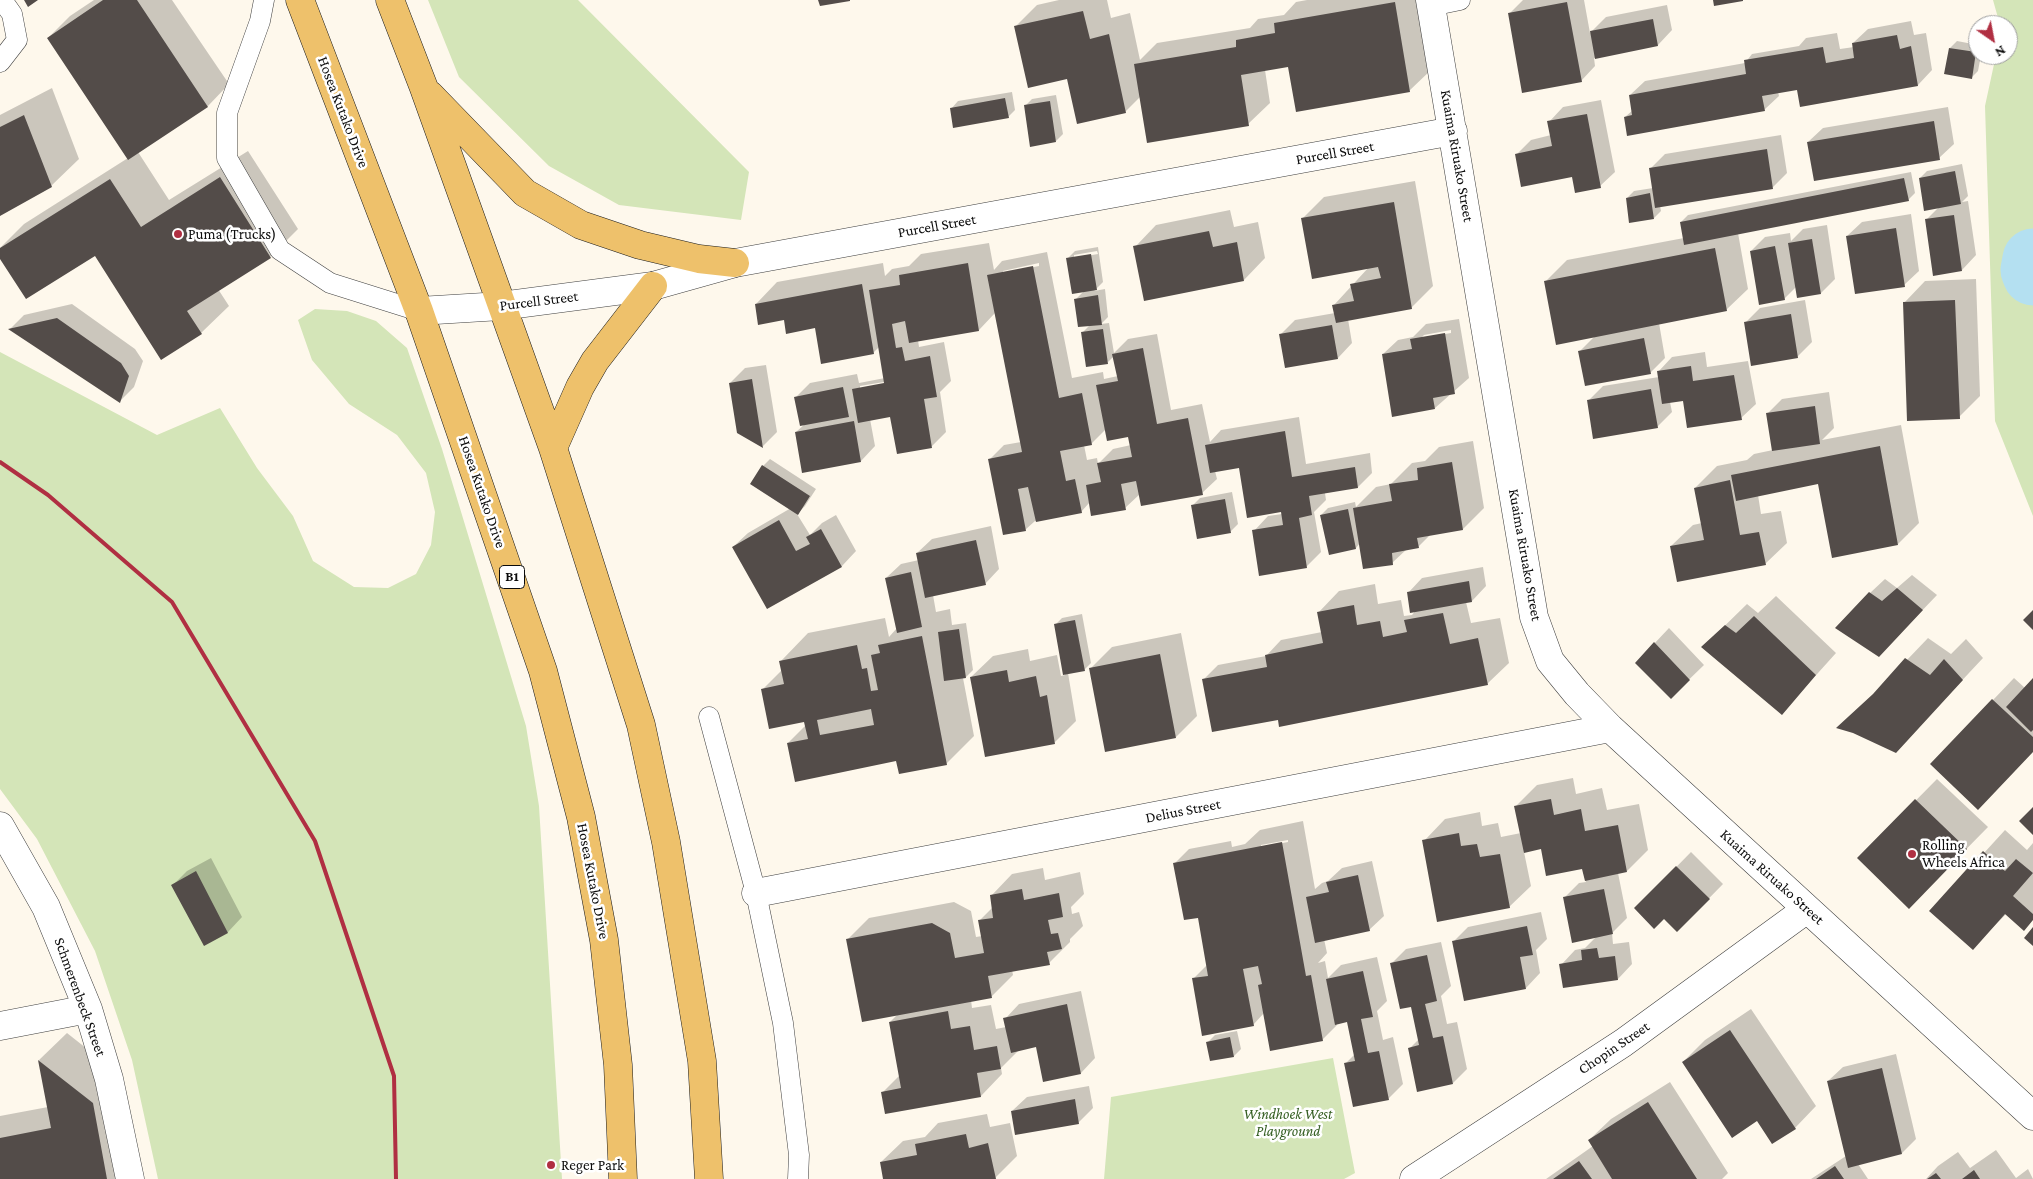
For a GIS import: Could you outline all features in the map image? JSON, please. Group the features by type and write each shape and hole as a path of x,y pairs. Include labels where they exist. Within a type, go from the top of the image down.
{"main road":[{"name":"Hosea Kutako Drive","path":"300,0 419,311 543,671 580,817 604,940 618,1064 623,1179"},
{"path":"390,0 424,88 553,448 642,725 666,842 702,1061 709,1179"},
{"path":"424,88 525,193 581,225 640,245 699,259 735,264"},
{"path":"553,448 580,387 595,361 653,286"}],"street":[{"name":"Kuaima Riruako Street","path":"1430,3 1534,617 1550,661 1577,694 1610,728 2033,1116"},
{"name":"Purcell Street","path":"419,311 501,306 653,286 735,264 1453,131"},
{"name":"Delius Street","path":"756,894 1610,728"},
{"name":"Schmerenbeck Street","path":"0,826 46,907 88,1010 109,1079 130,1179"},
{"name":"Chopin Street","path":"1414,1179 1623,1043 1807,909"},
{"path":"0,1026 88,1010"}],"lane":[{"path":"0,62 17,40 12,14 2,0"},
{"path":"264,0 260,21 227,113 227,158 280,250 330,283 419,311"},
{"path":"1430,3 1460,0"},
{"path":"709,717 756,894 783,1022 799,1155 798,1179"}],"green space":[{"path":"428,0 578,0 749,172 741,220 619,205 549,166 459,77"},
{"path":"1993,0 2033,0 2033,516 1995,421 1985,106 1994,65 2018,65 2018,15 1997,15"},
{"path":"315,309 347,311 376,321 407,348 442,449 526,726 539,806 562,1179 158,1179 132,1060 95,951 37,839 0,789 0,352 157,435 220,408 257,468 293,516 313,561 354,587 388,588 416,574 431,545 435,512 426,473 397,435 349,404 312,360 298,320"},
{"name":"Windhoek West Playground","path":"1333,1058 1355,1173 1344,1179 1104,1179 1111,1097"}],"building":[{"path":"24,0 38,0 28,7"},
{"path":"103,0 137,0 208,107 128,160 47,38"},
{"path":"818,0 850,0 850,1 820,6"},
{"path":"1713,0 1743,0 1743,1 1714,6"},
{"path":"1395,2 1410,92 1296,112 1288,67 1241,75 1249,126 1147,143 1134,64 1236,47 1236,40 1275,33 1274,23"},
{"path":"1567,2 1582,82 1522,93 1508,13"},
{"path":"1083,11 1090,39 1109,34 1126,113 1077,124 1067,79 1028,88 1014,26"},
{"path":"1653,19 1658,46 1595,59 1590,31"},
{"path":"1897,35 1900,49 1911,46 1918,86 1800,107 1797,90 1762,96 1765,111 1627,136 1624,117 1632,115 1629,95 1746,74 1744,60 1823,47 1826,63 1854,58 1852,43"},
{"path":"1949,48 1968,51 1968,65 1974,65 1972,79 1944,74"},
{"path":"1005,98 1009,118 953,128 950,108"},
{"path":"1050,101 1056,142 1030,147 1024,105"},
{"path":"1587,114 1601,188 1575,193 1572,177 1521,187 1515,154 1552,146 1547,121"},
{"path":"24,115 52,187 0,216 0,127"},
{"path":"1934,121 1940,160 1814,181 1807,142"},
{"path":"1767,149 1773,189 1655,208 1649,168"},
{"path":"1955,171 1961,204 1924,211 1919,178"},
{"path":"220,177 271,258 187,311 202,334 161,360 95,256 26,299 0,259 0,248 110,179 141,227"},
{"path":"1904,178 1909,201 1684,245 1680,222"},
{"path":"1650,193 1654,219 1629,223 1626,198"},
{"path":"1394,202 1412,309 1336,323 1332,305 1354,301 1350,284 1381,278 1378,267 1312,279 1301,218"},
{"path":"1954,215 1962,271 1933,276 1925,219"},
{"path":"1896,228 1905,287 1855,294 1846,236"},
{"path":"1209,231 1213,247 1237,242 1244,281 1144,301 1133,246"},
{"path":"1812,239 1821,294 1797,298 1788,243"},
{"path":"1775,246 1785,300 1759,305 1750,251"},
{"path":"1715,248 1727,311 1556,345 1544,281"},
{"path":"1091,254 1097,290 1072,294 1066,258"},
{"path":"968,263 979,331 909,343 905,321 892,324 896,348 902,347 905,361 930,356 937,397 924,399 932,448 897,454 890,417 858,423 852,389 884,383 869,290 900,285 899,275"},
{"path":"1033,266 1059,398 1082,393 1092,445 1060,451 1066,481 1075,479 1082,513 1036,522 1028,487 1018,489 1026,531 1003,535 988,459 1022,452 987,275"},
{"path":"862,284 874,354 821,364 815,328 786,334 784,320 758,325 755,304"},
{"path":"1098,295 1102,325 1078,327 1074,299"},
{"path":"1955,300 1960,419 1907,421 1903,302"},
{"path":"1791,314 1798,358 1751,366 1744,322"},
{"path":"57,318 121,363 129,376 120,403 8,329"},
{"path":"1332,325 1338,359 1285,368 1279,334"},
{"path":"1103,329 1108,364 1086,367 1081,332"},
{"path":"1445,333 1455,394 1433,398 1435,409 1392,417 1382,354 1412,349 1410,339"},
{"path":"1644,338 1651,374 1585,386 1578,351"},
{"path":"1143,348 1157,424 1188,418 1203,495 1141,506 1136,481 1121,484 1126,510 1091,516 1086,485 1101,482 1097,463 1132,457 1128,437 1107,441 1096,385 1118,381 1112,354"},
{"path":"1691,366 1693,381 1734,375 1742,420 1687,428 1683,401 1662,404 1657,371"},
{"path":"752,379 763,448 737,433 729,383"},
{"path":"843,387 849,417 800,426 794,397"},
{"path":"1651,389 1658,428 1593,439 1587,400"},
{"path":"1815,406 1820,444 1772,451 1766,413"},
{"path":"854,421 861,462 802,473 795,432"},
{"path":"1285,431 1292,477 1355,467 1358,488 1309,496 1312,515 1299,518 1307,568 1259,576 1252,530 1283,525 1281,512 1247,518 1239,468 1210,473 1205,445"},
{"path":"1880,446 1898,545 1832,558 1818,484 1736,501 1731,475"},
{"path":"1452,462 1463,530 1417,538 1419,548 1392,553 1393,565 1363,569 1353,508 1392,501 1389,484 1418,480 1417,468"},
{"path":"762,465 810,496 798,515 750,484"},
{"path":"1730,480 1740,535 1759,532 1766,565 1677,582 1670,546 1704,540 1694,488"},
{"path":"1225,499 1231,533 1197,539 1191,505"},
{"path":"1348,509 1356,549 1329,555 1320,515"},
{"path":"779,520 796,551 810,544 806,537 821,529 842,567 767,609 732,547"},
{"path":"976,540 986,585 925,598 916,553"},
{"path":"911,572 922,627 897,633 885,578"},
{"path":"1469,581 1472,602 1410,613 1407,592"},
{"path":"1897,588 1923,610 1879,657 1835,628 1869,592 1882,601"},
{"path":"1354,605 1357,625 1380,621 1383,637 1407,632 1404,620 1443,613 1450,644 1478,638 1488,685 1279,727 1278,720 1212,732 1202,679 1267,667 1265,655 1323,643 1317,612"},
{"path":"2033,610 2033,630 2023,620"},
{"path":"1754,616 1816,675 1782,715 1701,647 1725,625 1736,633"},
{"path":"1075,620 1085,671 1063,675 1054,624"},
{"path":"959,629 966,678 944,681 938,632"},
{"path":"922,636 947,765 899,774 896,761 795,782 787,743 808,739 804,722 769,729 761,689 784,684 779,661 857,645 862,669 867,668 871,691 878,690 871,655 880,653 878,645","holes":["871,709 874,725 820,735 817,720"]},
{"path":"1654,642 1690,680 1671,699 1635,663"},
{"path":"1160,654 1176,738 1105,752 1089,668"},
{"path":"1905,658 1930,675 1944,659 1963,680 1896,753 1853,733 1836,728 1873,694"},
{"path":"1007,670 1009,682 1036,676 1040,697 1047,695 1055,744 985,757 970,677"},
{"path":"2033,678 2033,730 2031,732 2006,707"},
{"path":"1992,699 2033,737 2033,752 1978,810 1930,764"},
{"path":"1551,799 1554,815 1581,809 1585,831 1618,825 1627,872 1585,881 1582,869 1546,876 1541,849 1524,853 1514,806"},
{"name":"Rolling Wheels Africa","path":"1915,799 1967,849 1909,909 1857,858"},
{"path":"2033,807 2033,835 2019,821"},
{"path":"1459,833 1461,846 1477,844 1480,857 1500,854 1510,908 1437,922 1422,840"},
{"path":"1282,842 1306,976 1311,975 1323,1041 1270,1051 1258,985 1262,984 1258,966 1243,969 1254,1026 1202,1036 1192,978 1208,976 1198,918 1184,920 1173,863"},
{"path":"1983,851 2005,871 2016,859 2033,873 2013,896 2033,914 2033,920 2024,931 2005,914 1973,950 1929,911"},
{"path":"1676,866 1710,899 1677,932 1664,919 1654,929 1634,908"},
{"path":"196,871 228,933 204,946 171,885"},
{"path":"1358,875 1370,931 1315,943 1306,897 1329,892 1326,882"},
{"path":"1022,889 1024,900 1059,893 1063,917 1048,920 1051,934 1058,933 1062,949 1047,952 1050,965 988,976 992,998 862,1022 846,939 932,923 950,933 955,958 984,953 978,920 993,918 990,895"},
{"path":"1604,889 1613,934 1572,943 1563,897"},
{"path":"1527,926 1533,955 1520,957 1526,989 1464,1001 1452,941"},
{"path":"2033,927 2033,946 2024,938"},
{"path":"1597,948 1599,958 1615,956 1618,980 1563,988 1559,964 1582,960 1581,950"},
{"path":"1427,955 1437,1001 1425,1004 1433,1038 1443,1036 1453,1084 1417,1092 1408,1048 1419,1045 1411,1007 1400,1009 1390,963"},
{"path":"1363,971 1373,1017 1361,1019 1368,1053 1379,1051 1389,1100 1353,1107 1344,1063 1355,1061 1347,1022 1335,1025 1326,979"},
{"path":"1067,1004 1081,1074 1043,1082 1036,1047 1011,1053 1003,1018"},
{"path":"948,1011 951,1029 970,1026 974,1050 997,1046 1001,1069 977,1073 981,1097 885,1114 881,1092 901,1088 889,1022"},
{"path":"1730,1030 1796,1129 1772,1144 1757,1121 1732,1138 1682,1062"},
{"path":"1230,1037 1234,1057 1210,1061 1206,1042"},
{"path":"38,1060 93,1103 107,1179 0,1179 0,1138 51,1128"},
{"path":"1882,1068 1902,1154 1848,1168 1827,1081"},
{"path":"1075,1099 1079,1124 1015,1135 1011,1111"},
{"path":"1648,1102 1697,1179 1612,1179 1588,1140"},
{"path":"966,1134 969,1148 988,1143 996,1179 883,1179 880,1162 917,1155 915,1144"},
{"path":"1579,1161 1592,1179 1553,1179"},
{"path":"1835,1166 1844,1179 1816,1179"},
{"path":"1974,1170 1980,1179 1962,1179"},
{"path":"1936,1173 1941,1179 1927,1179"}],"waterway":[{"path":"2033,259 2031,270 2033,275"}],"railway":[{"path":"0,462 48,495 172,602 315,841 394,1076 396,1179"}],"place":[{"name":"Puma (Trucks)","path":"178,234"},
{"name":"Rolling Wheels Africa","path":"1912,854"},
{"name":"Reger Park","path":"551,1165"}]}
